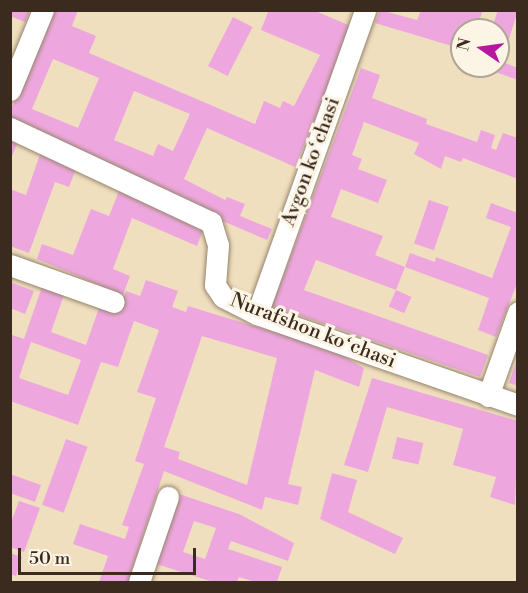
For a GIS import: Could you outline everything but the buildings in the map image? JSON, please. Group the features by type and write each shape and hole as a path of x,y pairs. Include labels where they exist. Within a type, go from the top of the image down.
{"street":[{"path":"10,90 43,10"},
{"name":"Avgon koʻchasi","path":"258,314 365,10"},
{"name":"Nurafshon koʻchasi","path":"10,128 211,222 218,245 214,285 223,297 258,314 518,405"},
{"path":"10,265 114,302"},
{"path":"488,396 518,312"},
{"path":"139,582 168,497"}]}
